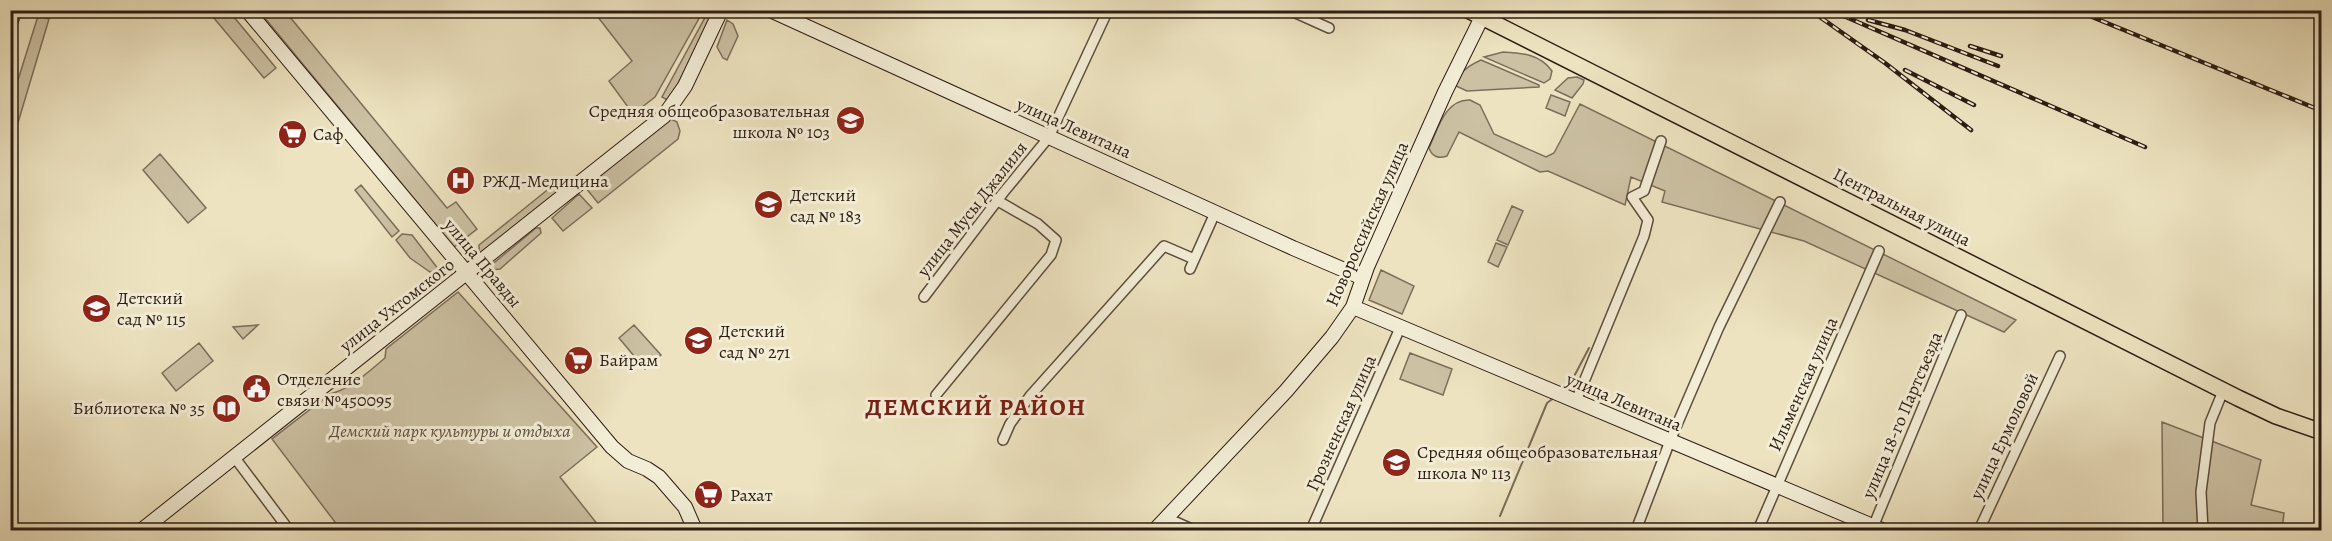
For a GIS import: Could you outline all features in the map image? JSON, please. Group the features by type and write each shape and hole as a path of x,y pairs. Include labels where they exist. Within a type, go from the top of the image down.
{"main road":[{"name":"Центральная улица","path":"1475,14 2223,391 2276,416 2322,432"}],"street":[{"path":"10,30 17,10"},
{"name":"улица Правды","path":"247,10 612,447 628,461 653,472 674,494 685,507 695,531"},
{"name":"улица Ухтомского","path":"142,531 664,116 685,86 721,10"},
{"name":"улица Левитана","path":"770,10 1363,278"},
{"name":"улица Мусы Джалиля","path":"924,297 1049,137 1108,10"},
{"path":"1289,10 1329,28"},
{"name":"Новороссийская улица","path":"1155,531 1286,391 1332,337 1353,307 1363,278 1445,92 1475,14"},
{"path":"1576,402 1644,236 1648,220 1632,197 1644,191 1661,141"},
{"path":"936,395 1051,255 1056,240 1048,231 998,201"},
{"path":"1636,531 1670,441 1719,327 1780,202"},
{"path":"1190,269 1215,213"},
{"path":"1003,440 1010,424 1030,396 1164,246 1194,259"},
{"name":"Ильменская улица","path":"1758,531 1879,251"},
{"name":"улица Левитана","path":"1353,307 1878,529"},
{"name":"улица 18-го Партсъезда","path":"1878,529 1961,315"},
{"name":"Грозненская улица","path":"1311,531 1400,328"},
{"name":"улица Ермоловой","path":"1979,531 2060,356"},
{"path":"2203,531 2201,492 2210,423 2223,391"},
{"path":"235,458 289,531"},
{"path":"1167,518 1194,531"}],"green space":[{"path":"702,10 655,97 633,114 609,81 632,61 595,11"},
{"path":"208,11 229,11 276,68 264,78"},
{"path":"259,11 285,11 447,208 456,202 477,229 454,247"},
{"path":"708,12 713,16 669,101 662,97"},
{"path":"38,16 49,19 11,146 11,79 18,80"},
{"path":"727,20 733,24 738,36 727,60 723,58 717,47"},
{"path":"1503,52 1524,54 1542,61 1552,71 1550,79 1544,83 1484,57"},
{"path":"1481,60 1539,85 1539,87 1467,91 1456,86 1461,74"},
{"path":"1577,77 1584,80 1572,98 1555,90 1568,78"},
{"path":"1551,95 1570,102 1565,116 1546,108"},
{"path":"1470,100 1480,105 1494,134 1546,157 1554,153 1580,104 2016,320 2004,332 1804,241 1662,202 1665,191 1631,177 1625,205 1548,171 1540,172 1459,132 1447,156 1434,155 1429,148 1444,116 1454,104"},
{"path":"669,118 677,122 680,131 678,139 598,203 586,188"},
{"path":"160,154 206,208 188,223 143,170"},
{"path":"556,183 564,192 483,257 479,245"},
{"path":"361,185 399,231 392,237 355,190"},
{"path":"579,194 592,208 563,231 552,218"},
{"path":"1512,206 1523,211 1508,245 1497,240"},
{"path":"536,228 540,228 541,233 500,269 491,270 489,267"},
{"path":"402,234 412,235 439,270 430,272 410,258 396,240"},
{"path":"1496,243 1507,247 1498,267 1488,262"},
{"path":"1381,270 1414,286 1402,314 1369,300"},
{"name":"Демский парк культуры и отдыха","path":"458,292 597,447 560,477 602,530 341,530 272,439 330,394 338,392 366,374 385,358 386,349"},
{"path":"258,325 243,339 233,327"},
{"path":"634,325 661,355 645,369 619,338"},
{"path":"199,343 213,361 176,391 162,373"},
{"path":"1410,353 1452,369 1443,395 1400,379"},
{"path":"2162,422 2261,460 2251,505 2284,513 2282,530 2163,530"}],"waterway":[{"path":"1564,389 1570,384 1589,348"},
{"path":"1500,516 1547,403 1555,397"}],"railway":[{"path":"1810,10 1885,63 1971,130"},
{"path":"1830,10 2145,147"},
{"path":"2075,10 2322,111"},
{"path":"1868,20 1905,30 1998,66"},
{"path":"1970,46 2001,56"},
{"path":"1905,70 1974,105"}],"place":[{"name":"Средняя общеобразовательная школа № 103","path":"851,121"},
{"name":"Саф","path":"292,134"},
{"name":"РЖД-Медицина","path":"461,181"},
{"name":"Детский сад № 183","path":"769,205"},
{"name":"Детский сад № 115","path":"96,308"},
{"name":"Детский сад № 271","path":"698,341"},
{"name":"Байрам","path":"578,360"},
{"name":"Отделение связи №450095","path":"256,389"},
{"name":"Библиотека № 35","path":"226,408"},
{"name":"Средняя общеобразовательная школа № 113","path":"1396,462"},
{"name":"Рахат","path":"709,495"}],"district":[{"name":"ДЕМСКИЙ РАЙОН","path":"976,407"}]}
